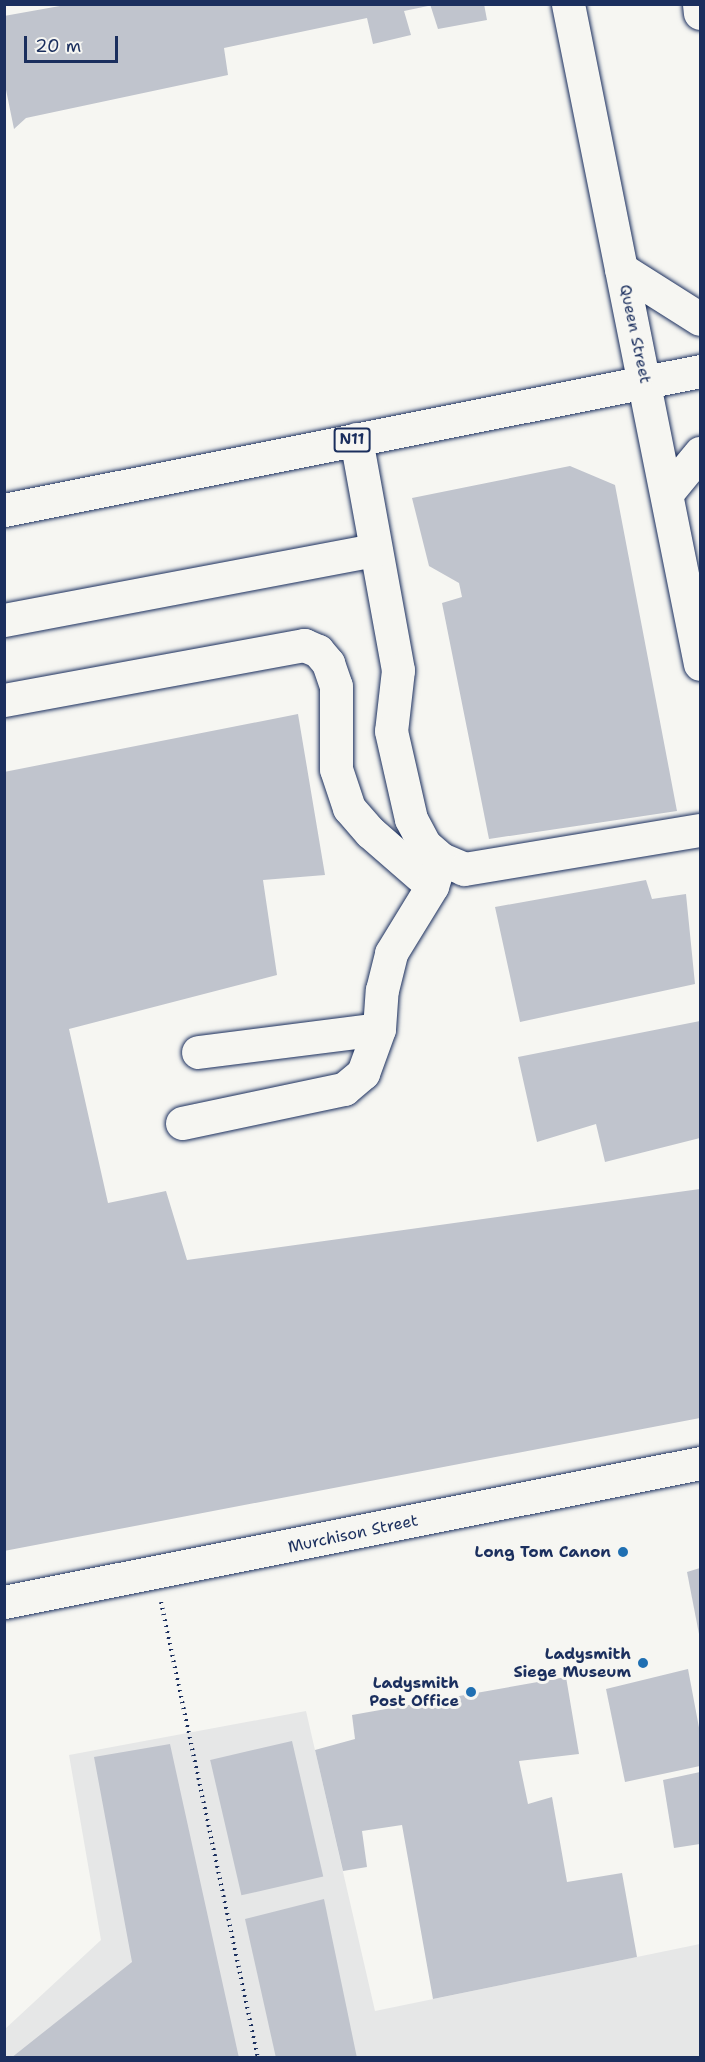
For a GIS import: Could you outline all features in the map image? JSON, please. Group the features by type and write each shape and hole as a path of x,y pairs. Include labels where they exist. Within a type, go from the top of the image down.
{"main road":[{"name":"Queen Street","path":"568,4 700,664"},
{"path":"699,4 700,13"},
{"path":"621,269 700,319"},
{"name":"N11","path":"4,510 700,371"},
{"path":"356,440 398,670 391,731 411,819 437,873"},
{"path":"667,493 700,453"},
{"path":"4,620 375,550"},
{"path":"4,700 304,645 318,651 328,663 336,687 336,770 349,808 370,832 437,873 700,830"},
{"path":"182,1123 344,1089 363,1073 379,1029 382,990 391,953 437,873"},
{"path":"198,1052 379,1029"},
{"name":"Murchison Street","path":"4,1602 700,1463"}],"path":[{"path":"154,1572 258,2058"}],"shaded area":[{"path":"306,1711 375,2011 700,1944 700,2057 5,2058 5,2029 101,1940 69,1755"}],"building":[{"path":"71,4 428,4 428,6 404,11 411,35 373,44 367,18 224,48 228,75 26,118 14,129 4,80 4,16"},
{"path":"430,4 484,4 487,20 438,29"},
{"path":"570,466 615,485 677,811 489,839 442,603 462,597 459,583 429,566 412,498"},
{"path":"298,714 325,875 263,880 277,975 69,1029 108,1203 166,1191 187,1260 700,1189 700,1418 4,1551 4,772"},
{"path":"646,880 652,899 686,894 695,984 520,1022 495,907"},
{"path":"700,1021 700,1138 605,1162 596,1124 537,1142 518,1057"},
{"path":"700,1568 700,1634 699,1634 687,1572"},
{"path":"688,1669 700,1733 700,1766 625,1782 606,1689"},
{"path":"566,1677 579,1754 519,1761 528,1804 552,1797 567,1882 622,1873 637,1957 433,1999 402,1825 362,1831 367,1867 343,1871 315,1750 355,1739 352,1715"},
{"path":"292,1741 323,1876 241,1895 210,1760"},
{"path":"170,1744 239,2058 11,2058 132,1962 94,1757"},
{"path":"700,1772 700,1844 674,1848 663,1780"},
{"path":"324,1899 357,2058 276,2058 245,1919"}],"place":[{"name":"Long Tom Canon","path":"623,1552"},
{"name":"Ladysmith Siege Museum","path":"643,1663"},
{"name":"Ladysmith Post Office","path":"471,1692"}]}
